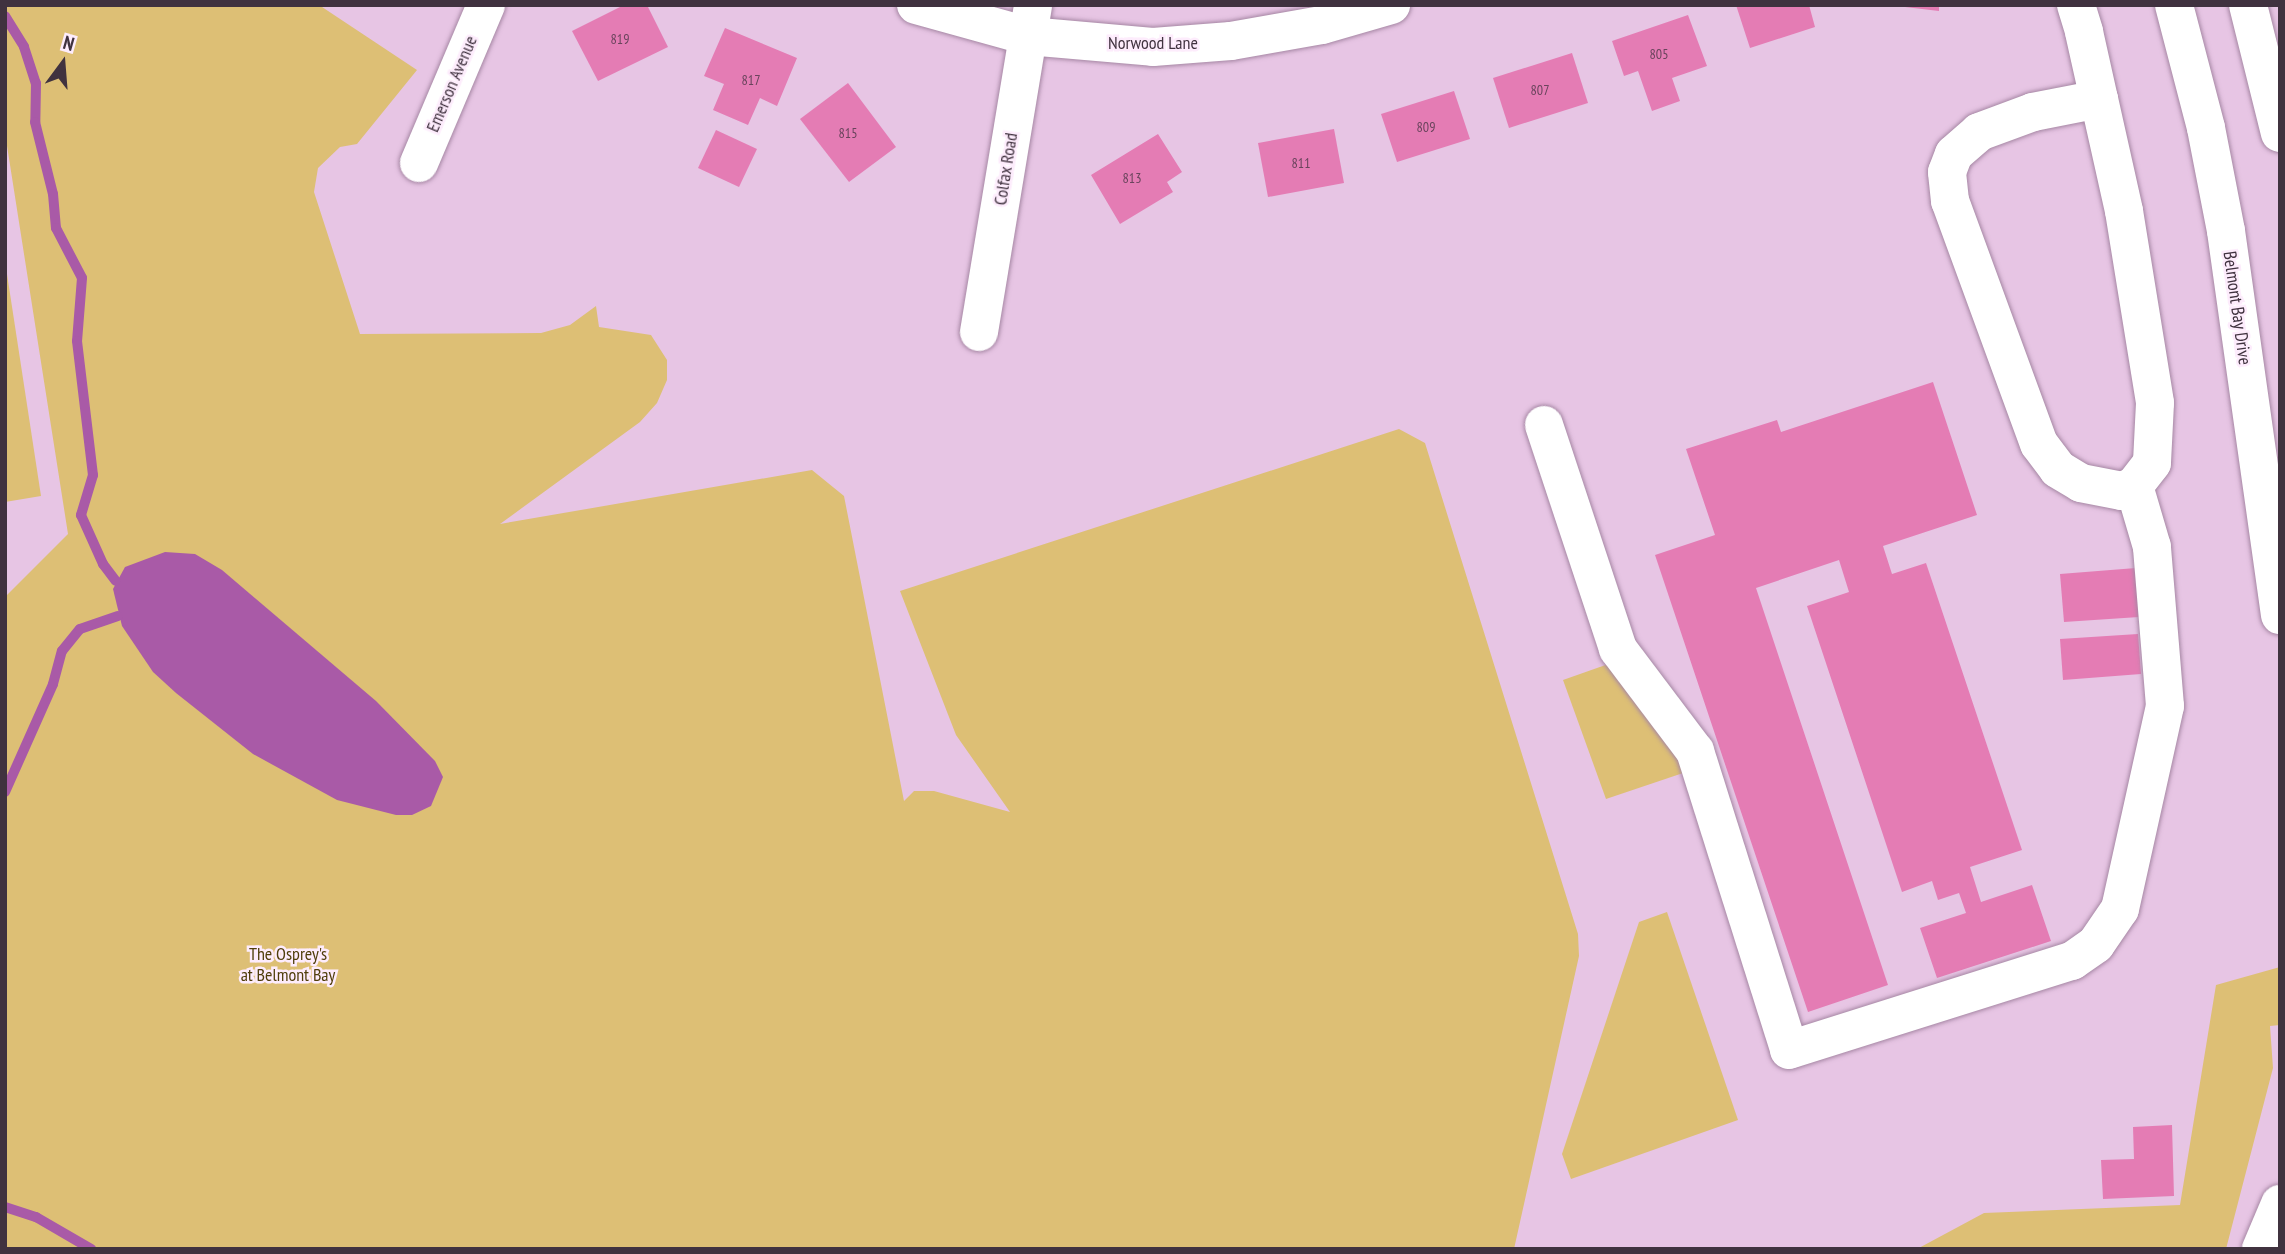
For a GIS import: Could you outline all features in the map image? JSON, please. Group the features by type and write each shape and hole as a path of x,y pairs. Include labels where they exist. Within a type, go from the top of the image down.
{"street":[{"name":"Emerson Avenue","path":"419,163 486,5"},
{"name":"Norwood Lane","path":"916,5 1031,21 1153,47 1231,41 1322,25 1391,5"},
{"path":"2076,5 2099,99 2138,284 2155,402 2152,463 2134,486 2102,490 2059,469 2039,444 1950,201 1947,172 1954,154 1979,132 2033,112 2099,99"},
{"name":"Belmont Bay Drive","path":"2174,5 2206,128 2226,231 2280,615"},
{"path":"2248,5 2280,133"},
{"name":"Colfax Road","path":"979,332 1031,21"},
{"path":"1544,425 1618,649 1695,751 1790,1051 2072,961 2096,944 2120,909 2165,706 2152,547 2134,486"}],"green space":[{"name":"The Osprey's at Belmont Bay","path":"5,5 319,5 417,70 357,144 340,147 318,168 314,192 360,334 541,333 570,325 596,306 599,327 651,335 667,360 667,380 657,403 640,422 500,524 812,470 844,496 904,801 914,791 934,791 1010,812 956,735 900,591 1399,429 1425,443 1578,934 1579,956 1514,1249 5,1249 5,597 68,534 5,133"},
{"path":"5,261 41,496 5,502"},
{"path":"1614,662 1692,770 1606,799 1563,680"},
{"path":"1667,912 1738,1120 1571,1179 1562,1154 1639,922"},
{"path":"2280,967 2280,1025 2270,1026 2273,1068 2226,1249 1917,1249 1984,1213 2180,1205 2216,985"}],"shaded area":[{"path":"165,552 195,554 222,570 376,701 435,761 443,777 431,806 412,815 396,815 337,800 253,754 153,672 122,626 113,589 125,567"}],"building":[{"path":"624,5 647,5 668,47 598,81 572,31"},
{"path":"1736,5 1809,5 1815,27 1750,48"},
{"path":"1888,5 1939,5 1939,11"},
{"path":"1688,15 1707,66 1672,78 1680,101 1652,111 1638,71 1624,76 1612,41"},
{"path":"725,28 797,58 777,106 760,98 748,125 713,110 724,84 704,76"},
{"path":"1572,53 1588,103 1509,128 1493,78"},
{"path":"848,83 896,147 849,182 800,119"},
{"path":"1454,91 1470,139 1397,162 1381,114"},
{"path":"1334,129 1344,183 1268,197 1258,143"},
{"path":"716,130 757,149 739,187 698,168"},
{"path":"1158,134 1182,172 1167,182 1173,192 1120,224 1091,175"},
{"path":"1933,382 1977,515 1883,546 1892,574 1926,563 2022,850 1970,867 1981,902 2032,885 2051,941 1937,978 1920,928 1966,913 1959,893 1938,900 1932,881 1902,892 1807,606 1849,592 1839,560 1756,588 1888,985 1808,1012 1655,555 1715,535 1686,449 1777,420 1781,432"},
{"path":"2136,568 2139,617 2064,622 2060,574"},
{"path":"2138,634 2141,674 2063,680 2060,639"},
{"path":"2172,1125 2174,1196 2103,1199 2101,1160 2134,1159 2133,1127"}],"waterway":[{"path":"5,16 24,47 36,83 35,122 53,194 56,228 82,278 77,341 93,475 81,515 103,564 116,581"},
{"path":"5,792 53,684 62,651 80,629 118,616"},
{"path":"5,1207 36,1217 91,1249"}]}
